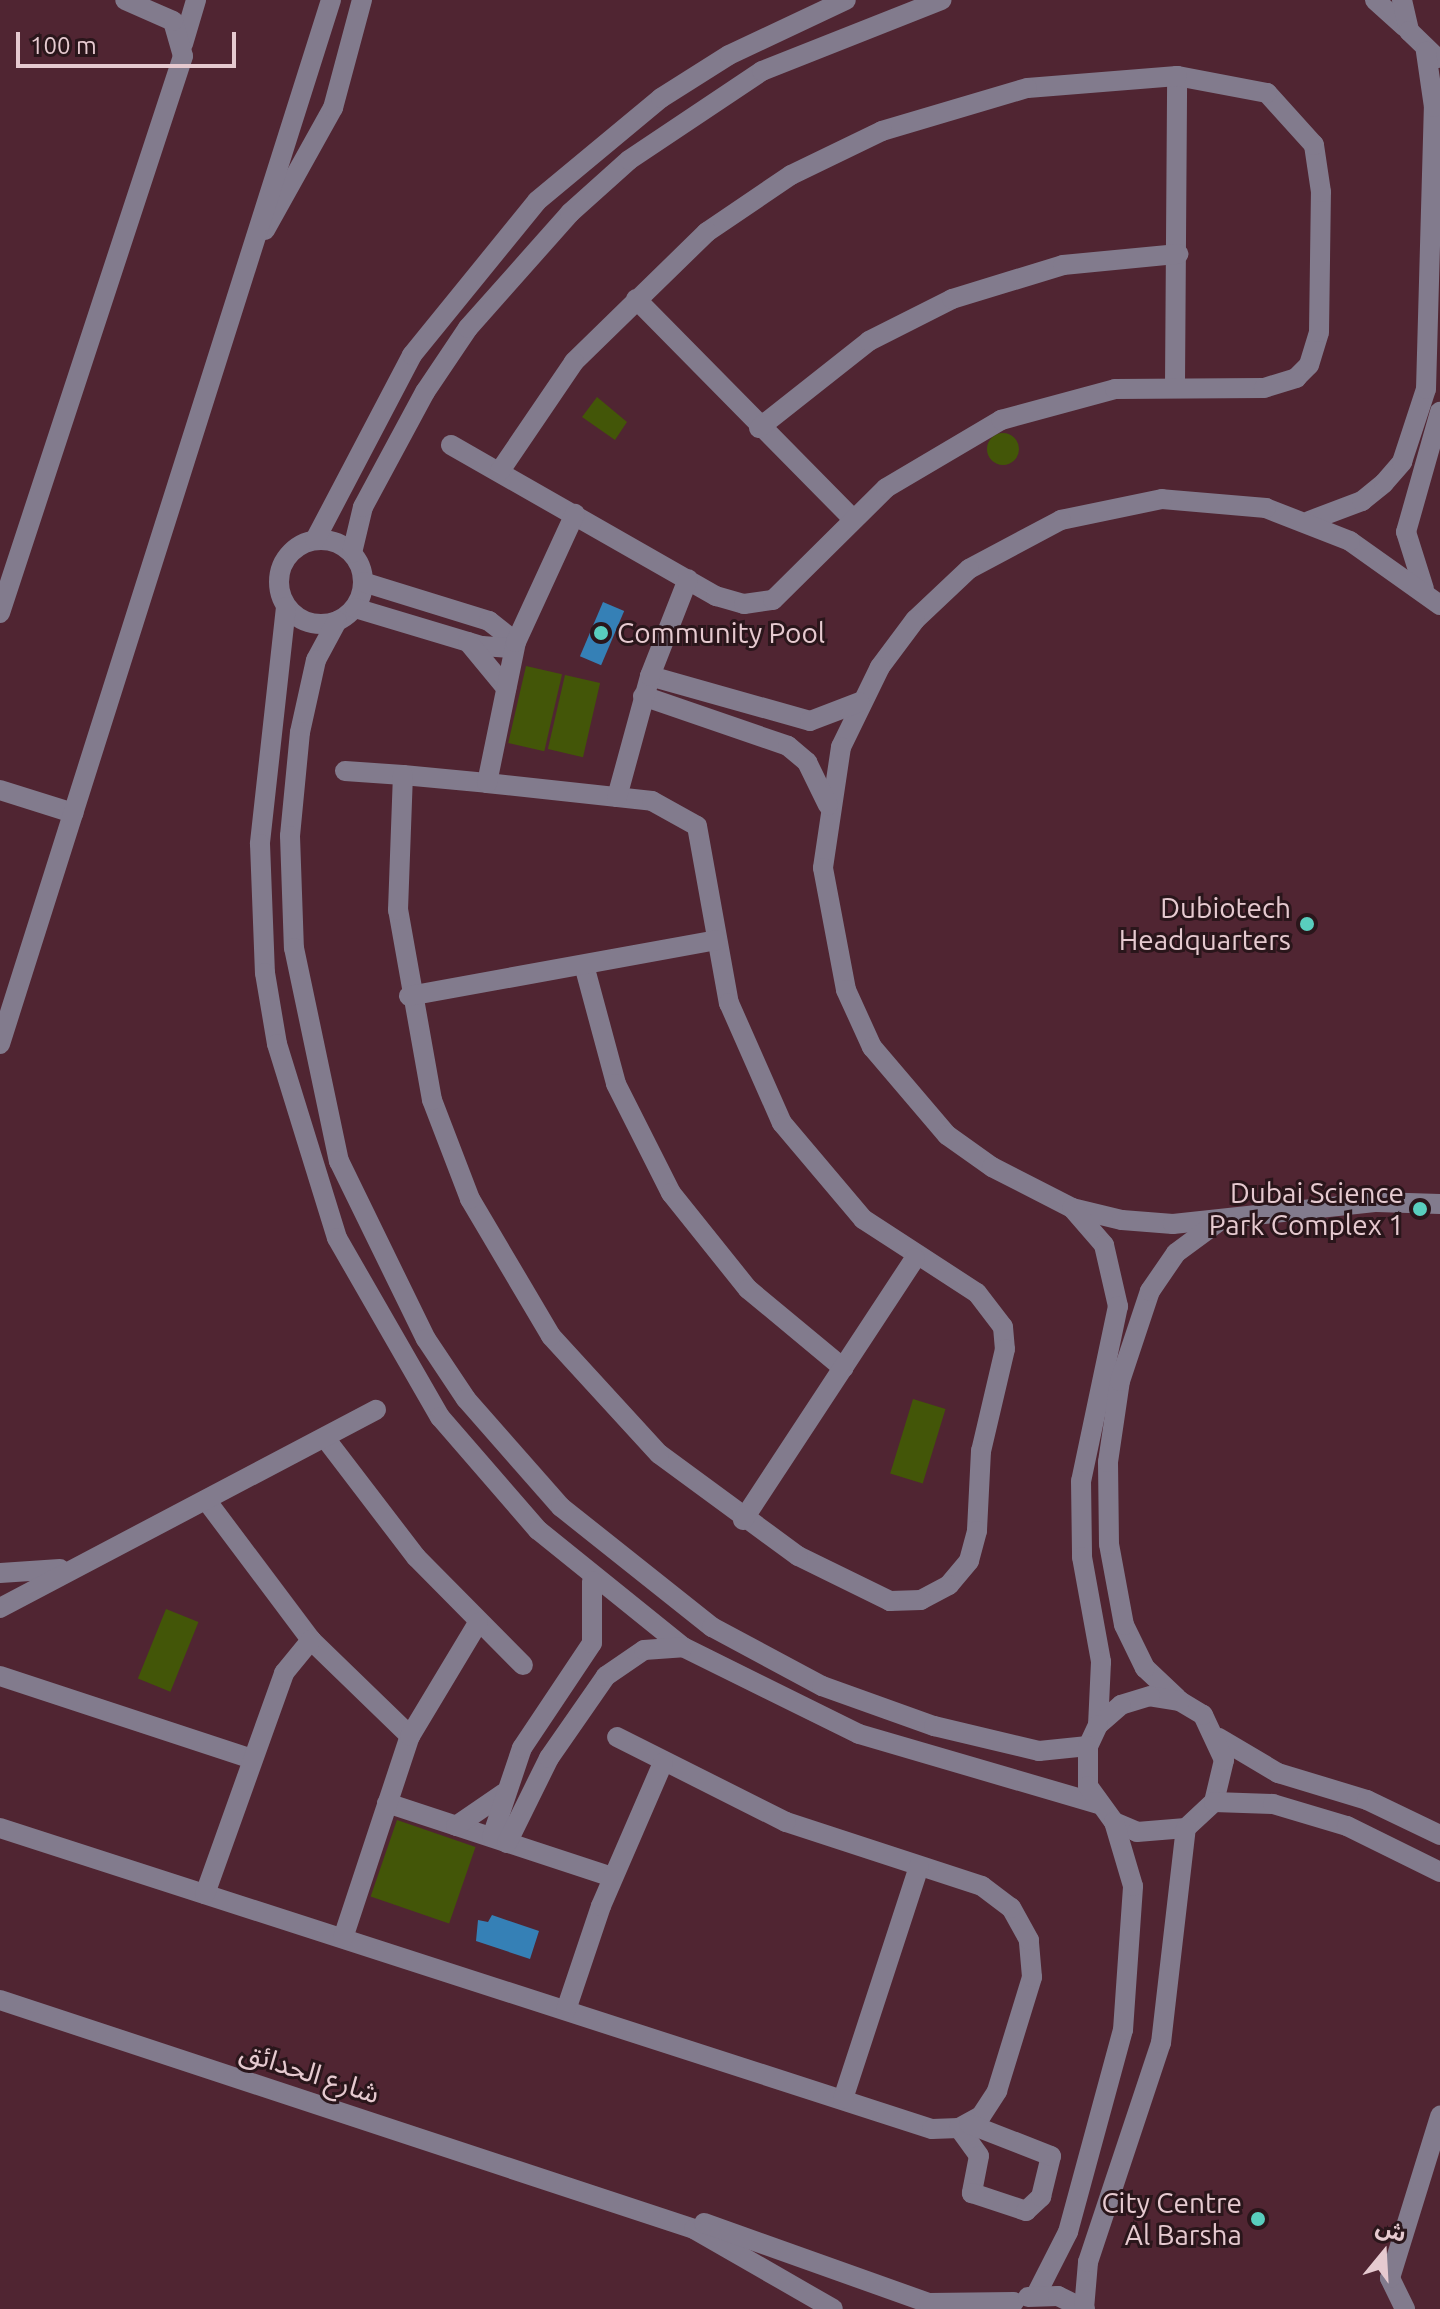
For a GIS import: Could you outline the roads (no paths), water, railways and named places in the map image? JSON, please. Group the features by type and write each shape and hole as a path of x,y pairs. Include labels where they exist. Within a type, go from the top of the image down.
{"street":[{"path":"125,0 164,13 183,44"},
{"path":"0,613 196,0"},
{"path":"0,1044 258,240 331,0"},
{"path":"258,240 285,203 333,108 362,0"},
{"path":"846,0 729,55 661,98 537,201 412,355 315,540 282,565 286,607 263,786 260,902 277,1044 313,1176 364,1293 440,1417 486,1475 592,1581 683,1647 859,1734 1098,1804"},
{"path":"941,0 762,71 629,160 570,213 468,328 425,392 363,507 352,553 363,582 355,608 337,621 316,660 293,784 290,892 301,1003 349,1186 442,1363 561,1507 712,1627 822,1686 934,1726 1039,1751 1088,1746"},
{"path":"1309,521 1349,507 1384,483 1402,462 1426,389 1433,56 1375,0"},
{"path":"1402,0 1409,31"},
{"path":"1175,384 1177,76"},
{"path":"451,445 729,602 773,600 852,518 922,462 1001,420 1057,401 1175,384 1272,387 1309,365 1319,332 1321,192 1314,145 1286,107 1245,83 1177,76 1027,88 882,131 791,175 731,216 636,299 574,362 500,471"},
{"path":"759,428 856,350 952,299 1063,265 1178,254"},
{"path":"636,299 759,428 852,518"},
{"path":"1433,599 1406,532 1409,499 1440,412"},
{"path":"1433,599 1309,521 1215,500 1162,499 1061,520 969,569 930,604 860,702 828,805 823,868 829,930 872,1047 947,1135 1072,1208 1135,1221 1224,1219 1377,1202 1440,1204"},
{"path":"487,783 515,645 575,514"},
{"path":"315,540 352,553"},
{"path":"617,797 646,686 688,579"},
{"path":"363,582 473,615 515,645"},
{"path":"473,615 531,605"},
{"path":"286,607 304,621 337,621"},
{"path":"437,633 446,607"},
{"path":"355,608 468,642 515,645"},
{"path":"468,642 506,688"},
{"path":"661,644 691,687"},
{"path":"646,686 691,687 810,721 860,702"},
{"path":"646,686 681,709 798,753 828,805"},
{"path":"713,721 722,696"},
{"path":"634,729 681,709"},
{"path":"345,771 403,775 487,783 669,805 697,826 717,940 746,1052 782,1123 829,1185 915,1258 977,1293 1003,1327 969,1561 935,1593 890,1601 743,1520 620,1417 520,1289 449,1150 409,996 397,867 403,775"},
{"path":"0,790 73,813"},
{"path":"409,996 717,940"},
{"path":"584,965 616,1084 671,1193 748,1289 843,1368"},
{"path":"1072,1208 1104,1245 1118,1296 1081,1481 1082,1557 1101,1662 1098,1725 1088,1746 1088,1786 1098,1804 1114,1822 1137,1832 1186,1828 1214,1802 1223,1782 1219,1738"},
{"path":"1224,1219 1176,1253 1150,1291 1120,1381 1108,1462 1109,1544 1124,1625 1145,1668 1219,1738 1278,1773 1367,1800 1440,1835"},
{"path":"743,1520 915,1258"},
{"path":"0,1608 66,1569 206,1500 376,1410"},
{"path":"325,1438 383,1519 478,1623 523,1665"},
{"path":"206,1500 311,1640 410,1736"},
{"path":"0,1573 66,1569"},
{"path":"500,1840 504,1793 515,1763 592,1643 592,1581"},
{"path":"343,1938 410,1736 478,1623"},
{"path":"205,1894 250,1758 284,1673 311,1640"},
{"path":"500,1840 528,1799 541,1773 617,1665 644,1650 683,1647"},
{"path":"0,1676 250,1758"},
{"path":"1098,1725 1121,1705 1150,1696 1180,1701"},
{"path":"617,1737 663,1763 786,1822 998,1895 1022,1923 1032,1958 1029,1995 997,2091 964,2126"},
{"path":"515,1763 541,1773"},
{"path":"566,2010 612,1877 663,1763"},
{"path":"456,1826 504,1793"},
{"path":"528,1799 532,1838 544,1855"},
{"path":"1214,1802 1301,1810 1440,1872"},
{"path":"387,1803 612,1877"},
{"path":"1114,1822 1133,1886 1123,2030 1068,2232 1036,2295 1085,2309 1088,2262 1161,2043 1186,1828"},
{"path":"0,1828 932,2129 964,2126 1051,2156 1041,2197 1029,2209 972,2193 979,2156 964,2126"},
{"path":"843,2099 919,1867"},
{"name":"شارع الحدائق","path":"0,2000 602,2196 713,2238 833,2309"},
{"path":"1405,2309 1390,2278 1440,2116"},
{"name":"شارع الحدائق","path":"602,2196 725,2229 929,2303 1009,2306 1036,2295"}],"water":[{"name":"Community Pool","path":"603,602 624,611 601,665 580,656"},
{"path":"492,1915 539,1931 530,1959 476,1941 478,1920 488,1922"}],"place":[{"name":"Community Pool","path":"601,633"},
{"name":"Dubiotech Headquarters","path":"1307,924"},
{"name":"Dubai Science Park Complex 1","path":"1420,1209"},
{"name":"City Centre Al Barsha","path":"1258,2219"}]}
